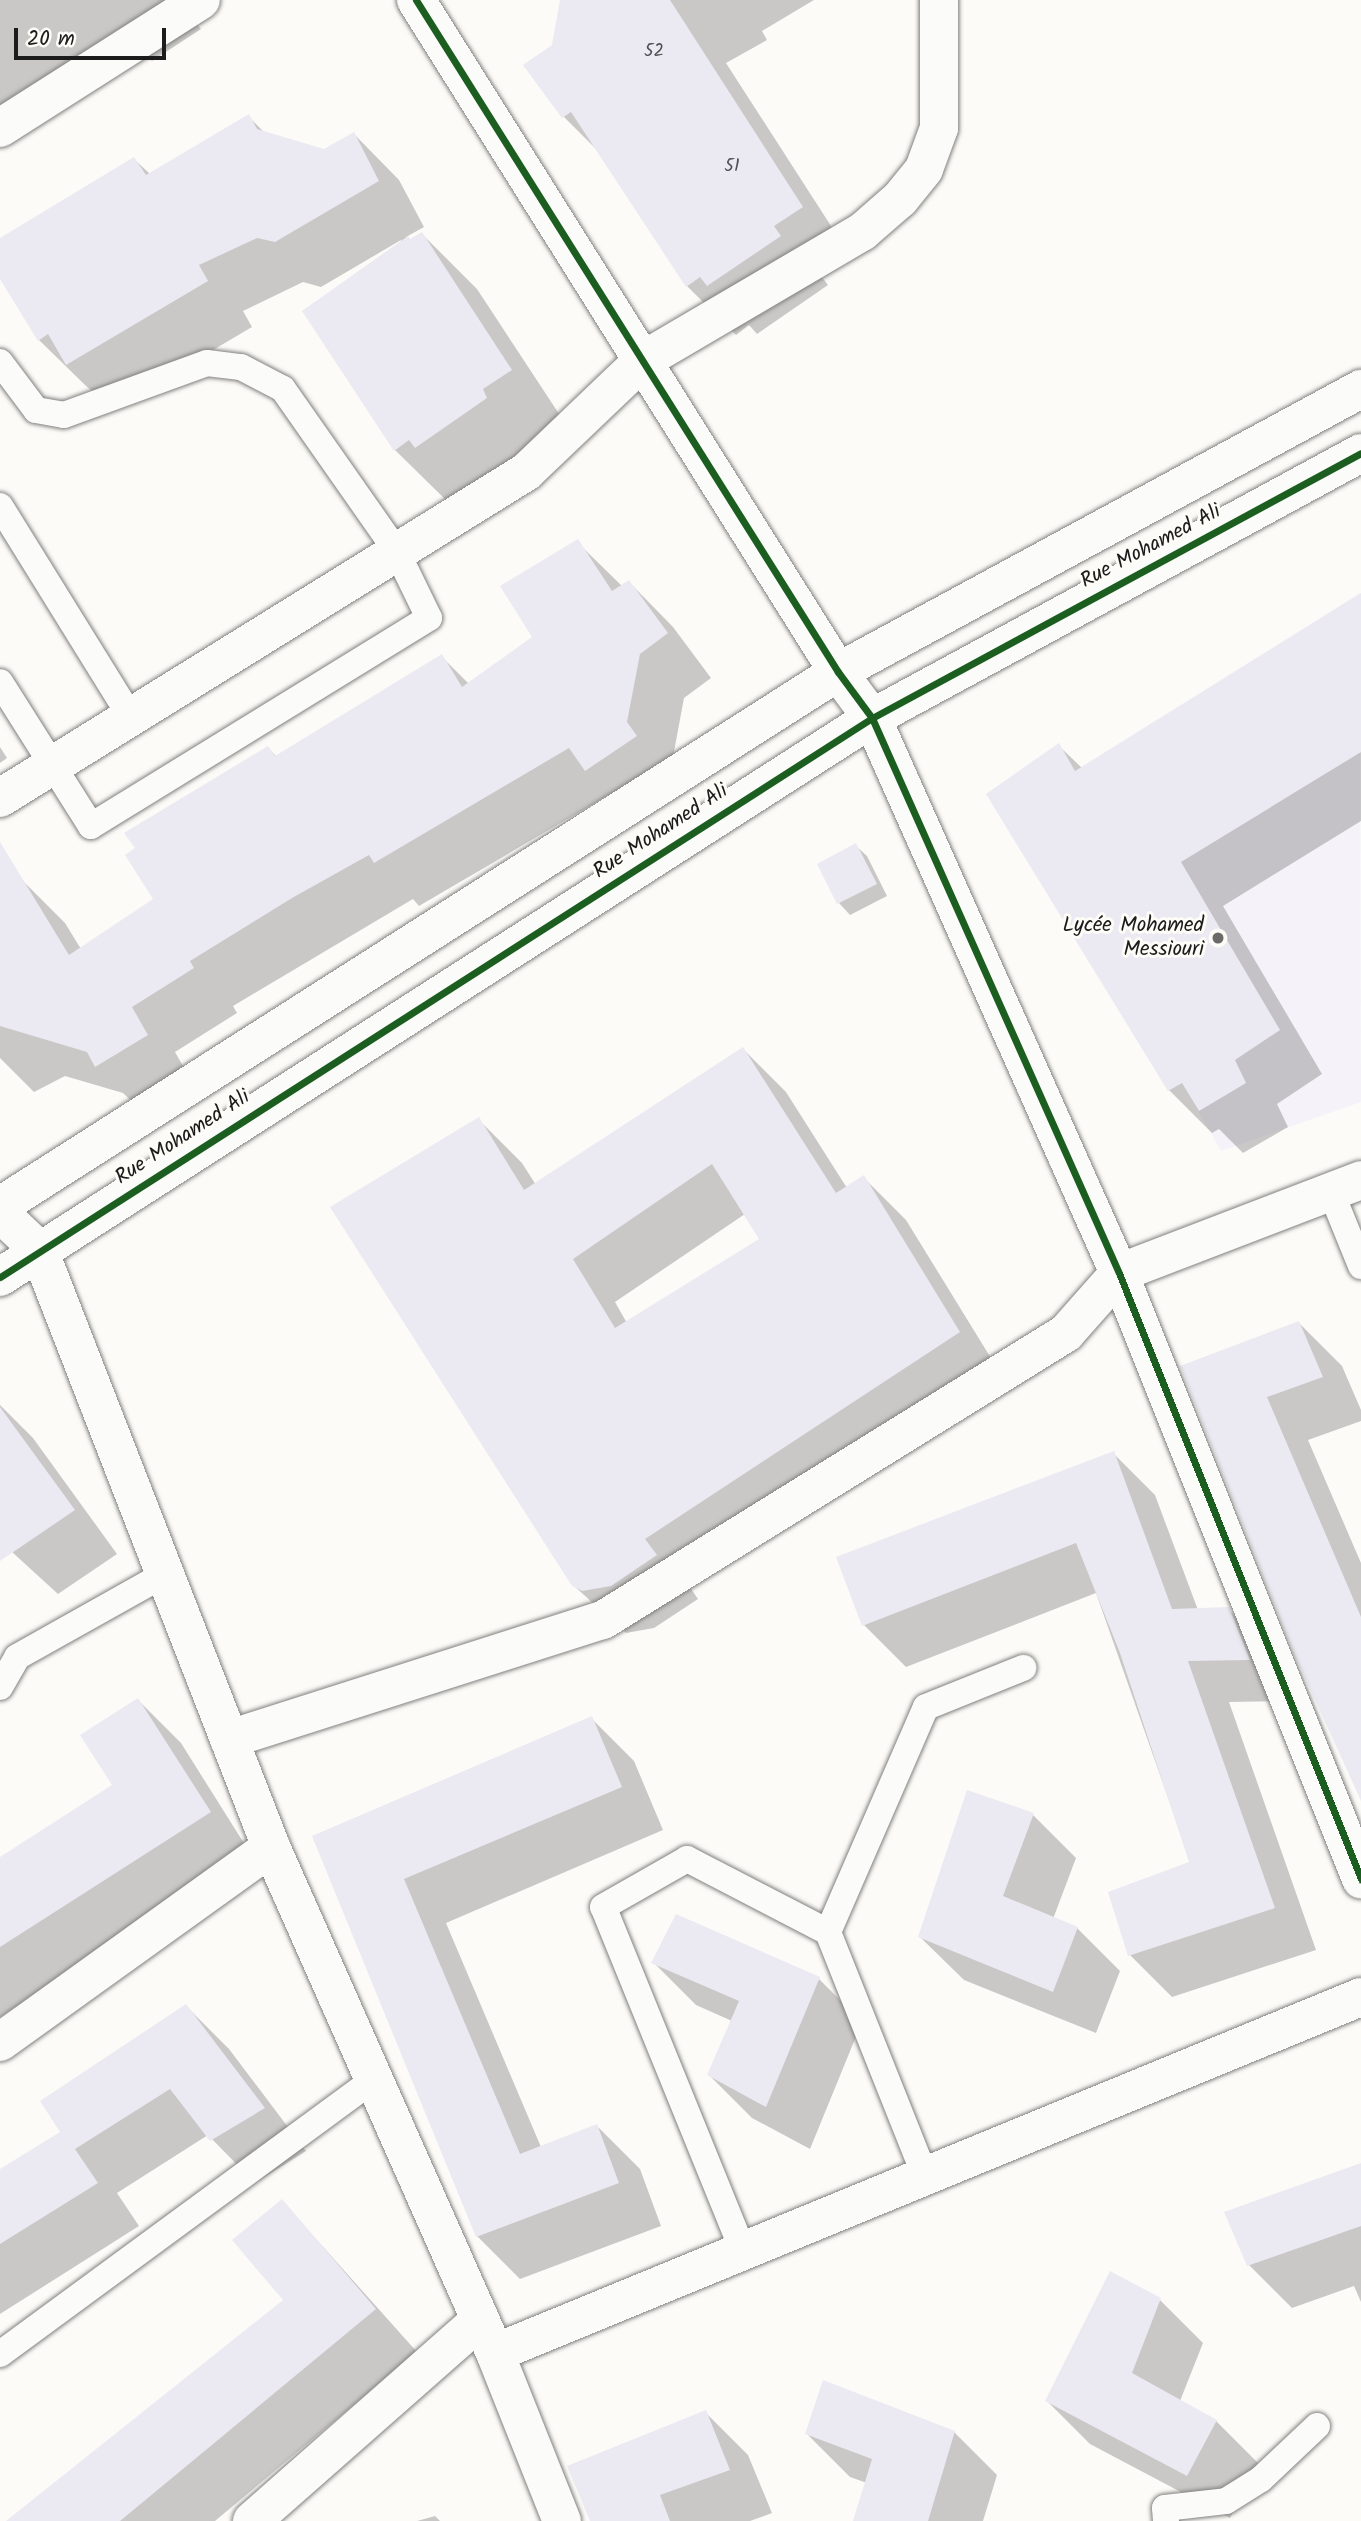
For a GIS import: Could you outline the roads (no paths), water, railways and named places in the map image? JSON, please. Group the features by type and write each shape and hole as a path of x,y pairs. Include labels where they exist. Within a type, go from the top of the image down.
{"street":[{"path":"0,128 201,0"},
{"path":"416,0 838,672 872,718 1119,1273 1361,1879"},
{"path":"0,798 526,472 642,361 862,232 900,199 924,169 939,128 939,0"},
{"path":"0,1206 838,672 1361,389"},
{"name":"Rue Mohamed Ali","path":"0,1277 872,718 1361,453"},
{"path":"229,1738 603,1620 1066,1333 1119,1273 1346,1186"},
{"path":"0,1213 39,1250 271,1847 371,2081 487,2336 562,2521"},
{"path":"0,2042 271,1847"},
{"path":"252,2521 487,2336 743,2251 1361,1997"}],"lane":[{"path":"0,362 36,410 64,415 207,363 241,367 283,389 397,552 429,618 92,826 50,767 0,682"},
{"path":"0,506 131,717"},
{"path":"1346,1186 1361,1266"},
{"path":"0,1687 9,1656 165,1574"},
{"path":"828,1932 926,1707 1023,1668"},
{"path":"743,2251 603,1907 687,1859 828,1932 925,2176"},
{"path":"0,2354 371,2081"},
{"path":"1166,2521 1165,2508 1226,2501 1261,2479 1317,2426"}],"place":[{"name":"Lycée Mohamed Messiouri","path":"1218,938"}]}
